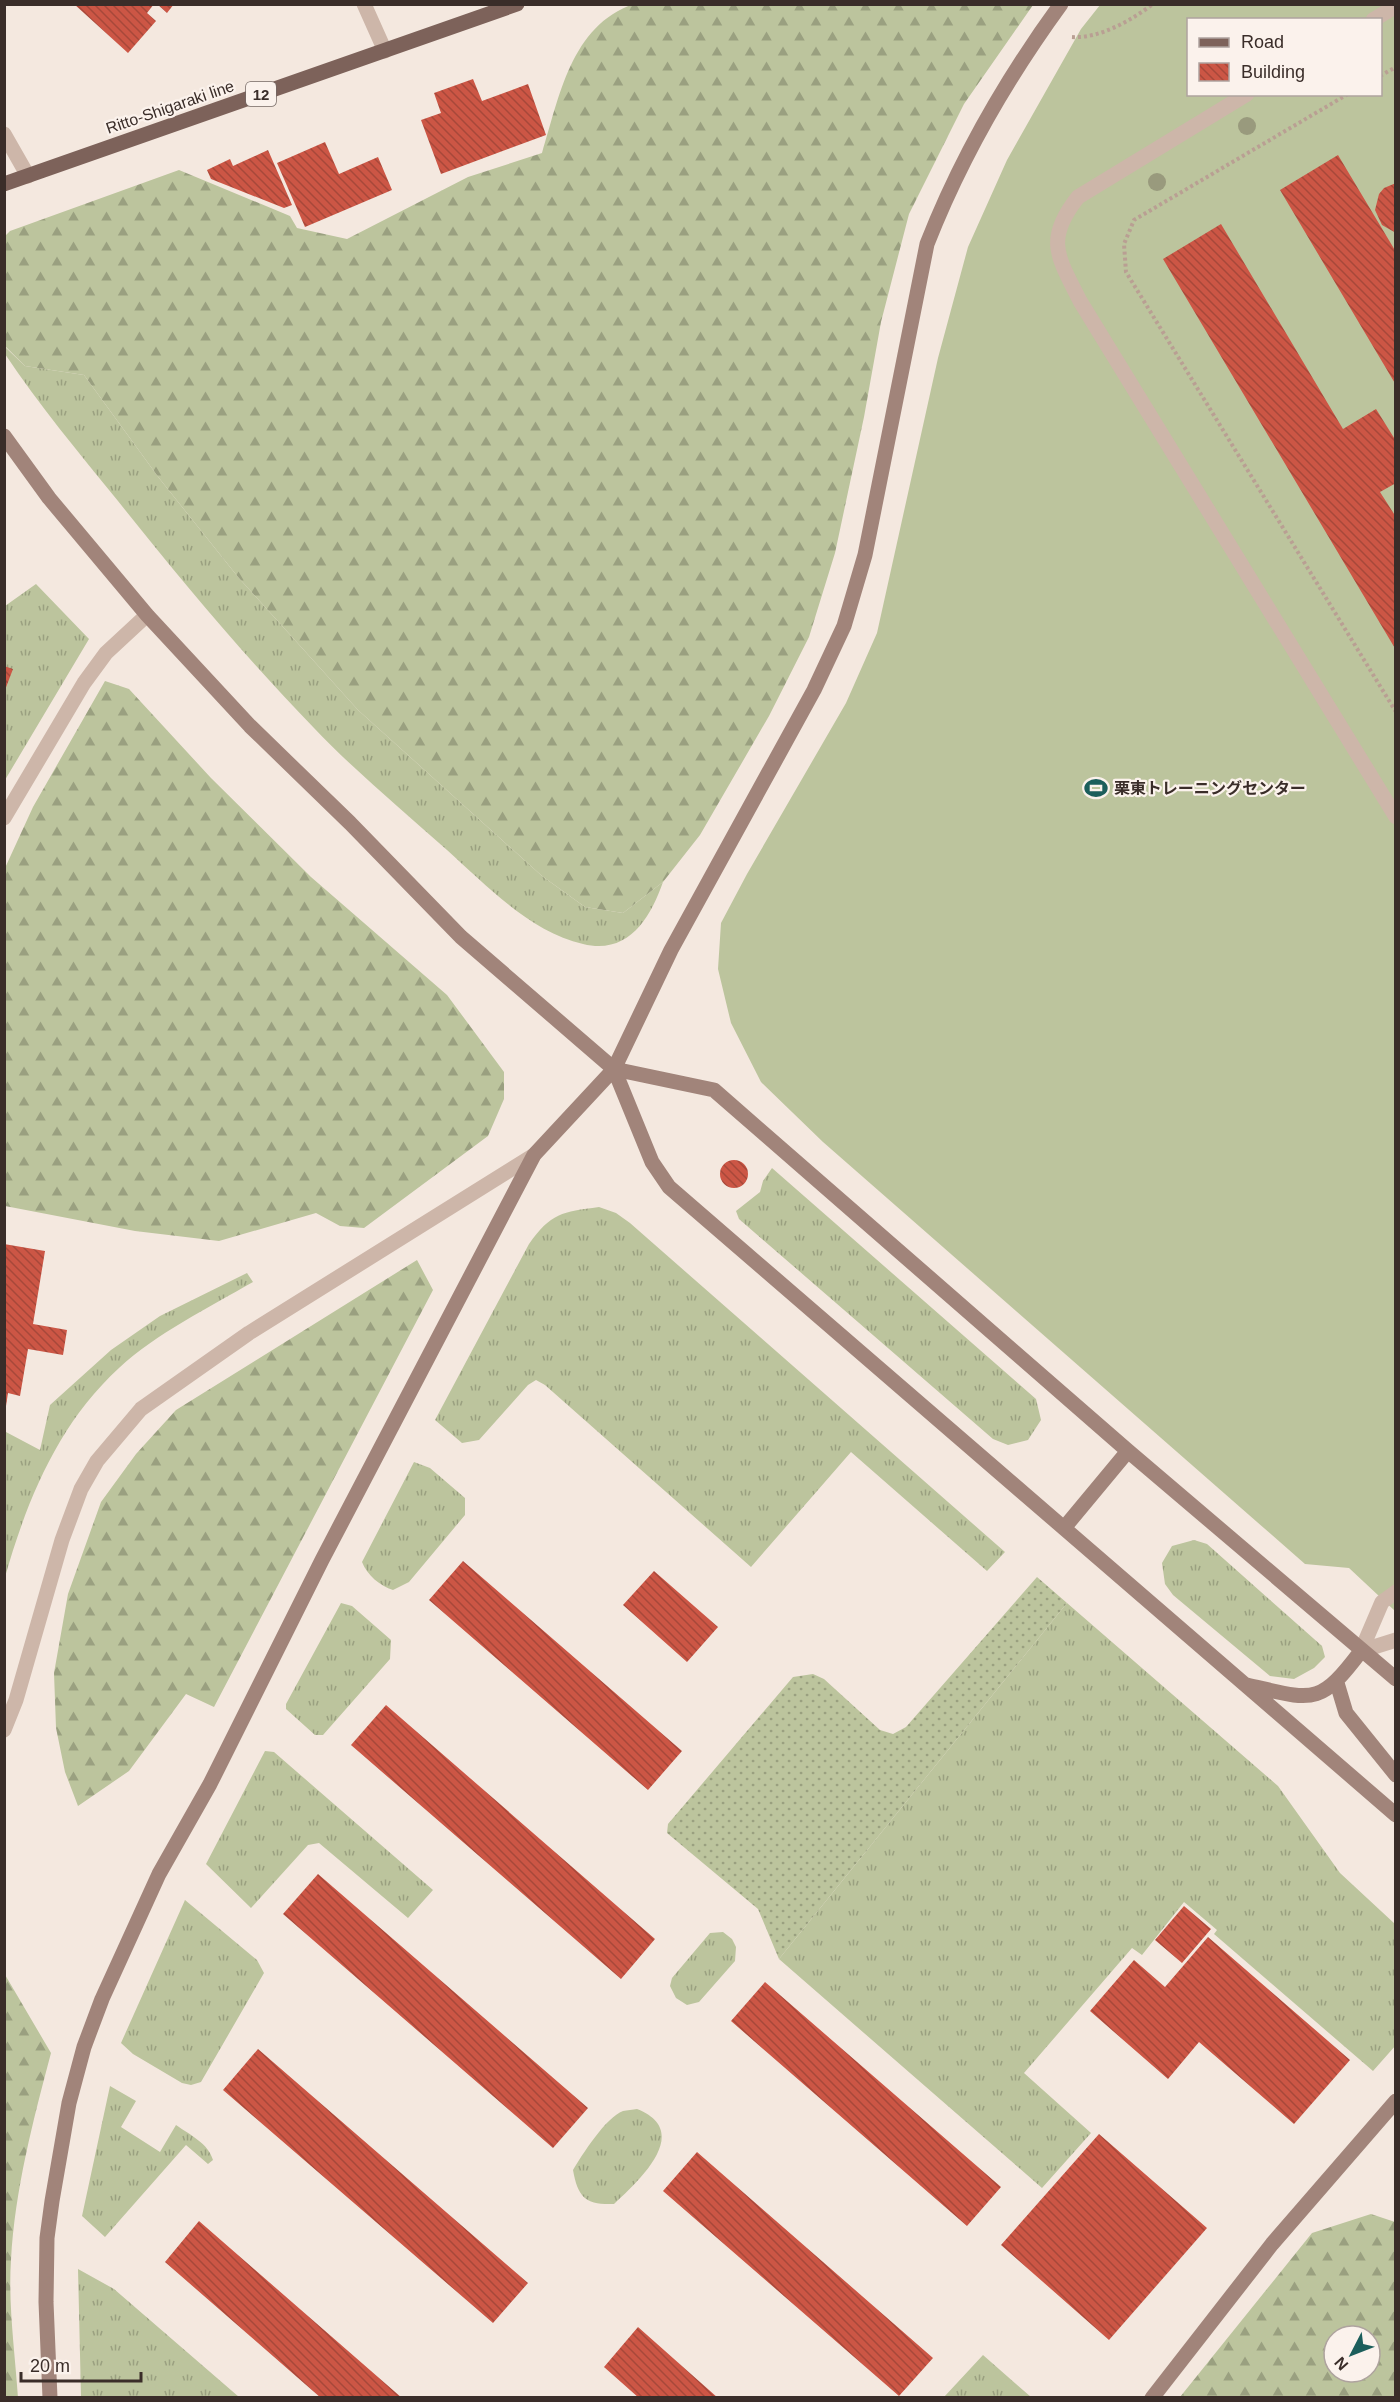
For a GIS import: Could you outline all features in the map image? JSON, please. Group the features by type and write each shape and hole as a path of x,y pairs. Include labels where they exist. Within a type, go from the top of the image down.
{"main road":[{"name":"Ritto-Shigaraki line","path":"4,184 517,4"}],"street":[{"path":"364,4 385,51"},
{"path":"4,1730 16,1700 62,1540 81,1489 97,1461 141,1409 249,1333 534,1155 614,1069 671,950 814,690 844,626 865,555 927,244 943,204 976,138 1042,29 1061,4"},
{"path":"1376,18 1395,6"},
{"path":"1243,96 1078,197 1062,217 1056,240 1061,262 1080,301 1394,812"},
{"path":"4,134 28,176"},
{"path":"4,436 49,498 147,615 250,726 350,823 461,937 614,1069 652,1162 669,1187 1395,1815"},
{"path":"4,818 84,683 106,653 147,615"},
{"path":"614,1069 714,1090 1128,1451 1395,1679"},
{"path":"50,2397 46,2302 47,2238 69,2103 84,2048 102,1999 159,1874 210,1784 328,1550 534,1155"},
{"path":"1064,1528 1128,1451"},
{"path":"1246,1685 1297,1697 1320,1694 1337,1683 1361,1651 1383,1602 1395,1592"},
{"path":"1361,1651 1395,1640"},
{"path":"1337,1683 1347,1713 1395,1775"},
{"path":"1152,2397 1272,2244 1395,2102"}],"path":[{"path":"1062,36 1082,37 1115,27 1153,4"},
{"path":"1382,75 1395,67"},
{"path":"1345,96 1134,220 1124,244 1126,272 1395,712"}],"green space":[{"path":"634,4 1033,5 964,104 909,214 881,322 864,417 835,553 809,637 769,716 700,835 663,882 623,913 585,907 542,876 358,710 238,577 159,478 84,375 25,366 5,346 4,237 10,231 179,170 290,216 297,228 347,239 468,177 542,153 562,87 582,46 595,28 613,14"},
{"name":"栗東トレーニングセンター","path":"1100,5 1395,5 1395,1611 1349,1568 1305,1564 823,1142 761,1082 731,1023 718,969 721,923 846,703 877,633 938,358 968,247 1007,160 1081,29"},
{"path":"4,346 25,366 84,375 159,478 238,577 358,710 542,876 585,907 623,913 663,882 651,909 635,931 625,939 613,944 599,946 583,944 545,929 493,892 362,775 288,701 189,588 45,410 5,354"},
{"path":"36,584 89,639 5,780 5,606"},
{"path":"105,681 129,689 211,778 311,877 447,995 504,1072 504,1099 488,1136 364,1228 340,1226 316,1213 219,1241 135,1231 5,1206 5,868 33,807"},
{"path":"772,1168 1036,1399 1041,1420 1028,1440 1008,1445 993,1439 739,1219 736,1211 760,1192 763,1181"},
{"path":"599,1207 616,1213 630,1223 1005,1552 987,1571 851,1452 751,1567 545,1385 536,1380 528,1385 479,1440 462,1443 435,1420 529,1244 544,1226 558,1216"},
{"path":"417,1260 433,1290 214,1707 186,1694 129,1771 78,1806 65,1772 56,1728 54,1673 68,1594 101,1502 136,1454 176,1410"},
{"path":"247,1273 253,1282 150,1343 119,1368 97,1390 62,1438 47,1465 24,1520 5,1577 6,1432 40,1450 50,1405 111,1350 160,1316"},
{"path":"414,1462 430,1468 465,1498 465,1515 409,1582 393,1590 374,1579 362,1562"},
{"path":"1194,1540 1207,1544 1322,1646 1325,1657 1314,1668 1294,1679 1270,1676 1173,1595 1165,1584 1162,1563 1172,1546"},
{"path":"1037,1577 1067,1603 779,1959 758,1909 667,1833 668,1824 793,1677 813,1674 824,1679 880,1730 893,1734 906,1727"},
{"path":"341,1603 352,1606 391,1640 390,1659 323,1735 315,1735 286,1709 286,1704"},
{"path":"1067,1603 1278,1786 1340,1873 1395,1924 1396,2045 1373,2071 1214,1934 1217,1930 1184,1902 1142,1955 1132,1948 1024,2073 1091,2133 1042,2188 779,1959"},
{"path":"265,1751 274,1752 433,1890 408,1918 319,1843 308,1845 251,1908 206,1864"},
{"path":"185,1900 257,1960 264,1973 201,2082 191,2085 182,2083 133,2054 121,2043"},
{"path":"723,1932 732,1939 736,1947 735,1961 699,2002 687,2005 676,1998 670,1986 672,1978 710,1933"},
{"path":"4,1973 51,2053 26,2155 13,2234 10,2294 18,2398 4,2397"},
{"path":"110,2086 136,2101 121,2127 160,2152 176,2125 203,2144 213,2160 208,2164 186,2145 105,2237 82,2216"},
{"path":"637,2109 653,2118 661,2130 661,2142 656,2156 636,2182 614,2204 590,2201 581,2193 573,2170 595,2137 609,2121 623,2111"},
{"path":"1371,2214 1395,2222 1395,2397 1180,2397 1312,2233"},
{"path":"78,2269 114,2289 239,2397 81,2397"},
{"path":"983,2355 1031,2397 944,2397"}],"building":[{"path":"74,4 154,4 147,13 156,21 128,53"},
{"path":"157,4 174,4 167,13"},
{"path":"473,79 482,101 528,84 546,135 441,174 421,120 441,113 434,93"},
{"path":"325,142 339,174 378,157 392,190 305,227 277,163"},
{"path":"268,150 292,205 284,208 211,179 207,170 230,159 233,166"},
{"path":"1338,155 1396,252 1396,385 1280,190"},
{"path":"1396,183 1396,233 1382,225 1375,210 1379,194 1384,188"},
{"path":"1221,224 1343,429 1376,409 1396,441 1396,483 1380,492 1396,517 1396,650 1163,259"},
{"path":"4,666 13,669 5,690 4,690"},
{"path":"734,1160 744,1164 748,1174 744,1184 734,1188 724,1184 720,1174 724,1164"},
{"path":"4,1244 45,1251 33,1324 67,1330 63,1355 28,1349 20,1396 8,1393 6,1406"},
{"path":"463,1561 682,1751 648,1790 429,1600"},
{"path":"654,1571 718,1627 687,1662 623,1605"},
{"path":"386,1705 655,1939 621,1979 351,1745"},
{"path":"318,1874 588,2108 553,2148 283,1914"},
{"path":"1184,1906 1211,1929 1182,1963 1155,1940"},
{"path":"1208,1937 1350,2060 1294,2124 1199,2042 1168,2079 1090,2011 1134,1960 1165,1987"},
{"path":"765,1982 1001,2187 967,2226 731,2021"},
{"path":"258,2049 528,2283 493,2323 223,2090"},
{"path":"1099,2134 1207,2228 1109,2340 1001,2245"},
{"path":"697,2152 933,2358 899,2396 663,2191"},
{"path":"199,2221 402,2398 321,2398 165,2262"},
{"path":"638,2327 718,2398 639,2398 604,2367"}],"place":[{"name":"栗東トレーニングセンター","path":"1096,788"}]}
